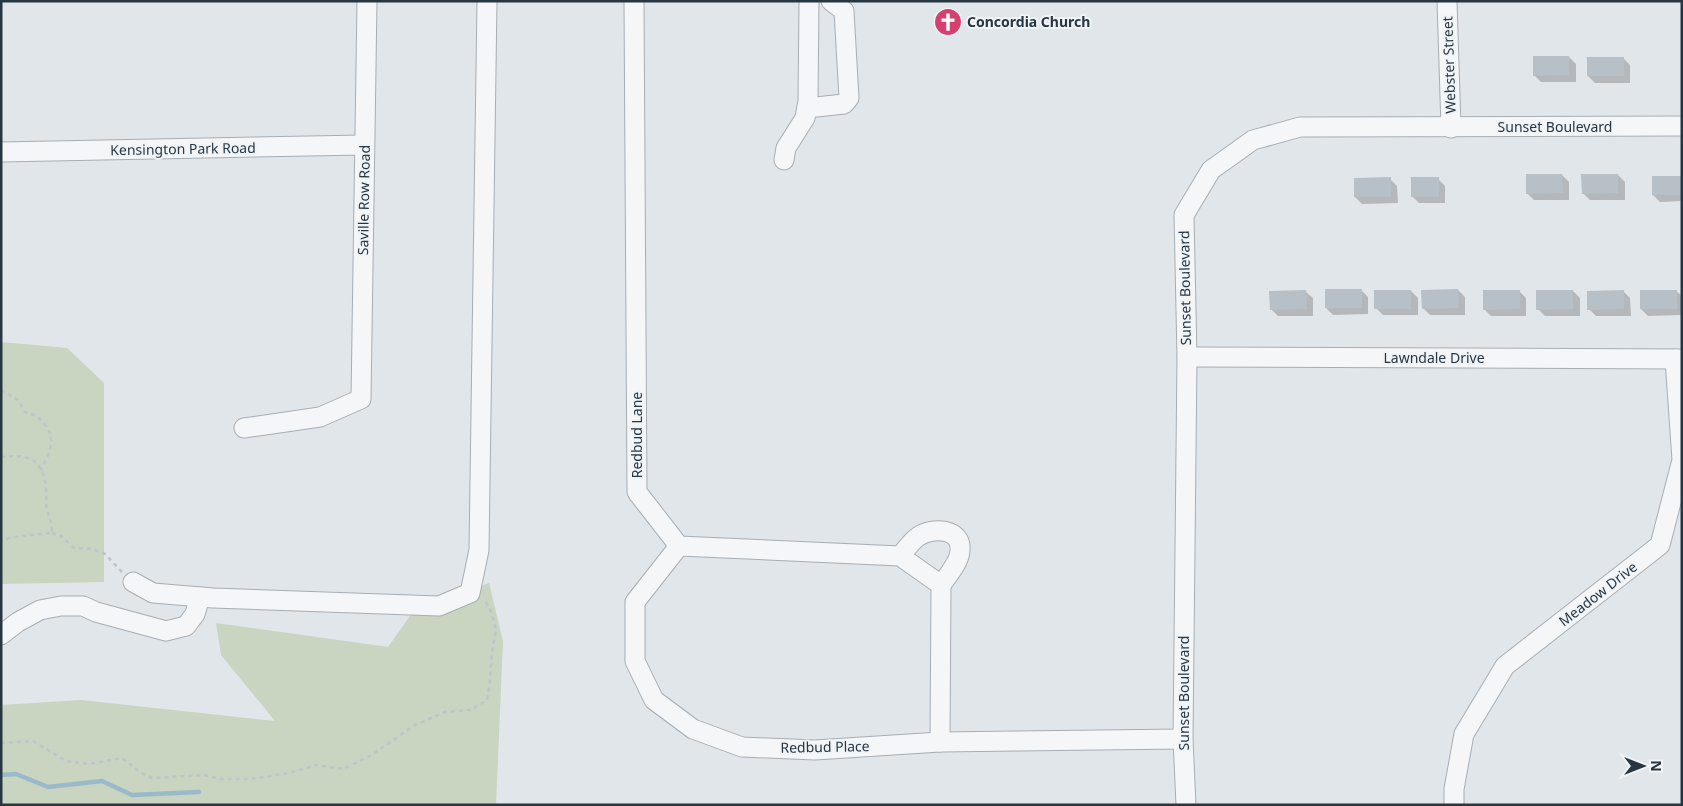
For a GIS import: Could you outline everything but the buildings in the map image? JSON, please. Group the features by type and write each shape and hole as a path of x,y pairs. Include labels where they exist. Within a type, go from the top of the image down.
{"street":[{"name":"Saville Row Road","path":"244,428 320,417 361,399 367,1"},
{"path":"133,582 154,593 200,597 439,606 470,592 479,550 487,1"},
{"name":"Redbud Lane","path":"634,1 637,492 679,546"},
{"path":"784,160 786,148 805,118 807,108 809,1"},
{"path":"807,108 844,104 848,98 844,10 831,1"},
{"name":"Webster Street","path":"1447,1 1451,128"},
{"name":"Sunset Boulevard","path":"1186,805 1183,738 1186,356 1184,215 1211,170 1253,140 1300,127 1682,126"},
{"name":"Kensington Park Road","path":"1,152 364,145"},
{"name":"Lawndale Drive","path":"1186,356 1679,359"},
{"name":"Meadow Drive","path":"1454,805 1454,789 1464,734 1506,666 1660,545 1682,460 1679,359"},
{"path":"900,556 918,536 939,529 950,532 959,541 960,551 955,565 942,585 940,742"},
{"path":"679,546 900,556 942,585"},
{"name":"Redbud Place","path":"679,546 635,602 635,660 654,700 693,729 742,747 816,750 940,742 1183,738"},
{"path":"1,635 18,622 40,610 62,606 83,606 96,612 166,631 186,626 195,614 200,597"}],"path":[{"path":"1,390 18,400 25,412 38,416 51,433 51,448 41,470"},
{"path":"1,457 20,455 36,461 41,470 46,489 47,510 52,521 52,533"},
{"path":"1,540 52,533 61,536 74,548 92,549 105,554 133,582"},
{"path":"1,743 34,741 66,761 88,764 122,758 141,773 152,778 204,775 221,779 251,779 289,773 316,765 343,769 370,756 415,725 445,712 471,710 487,700 496,630 492,614 479,591 470,586"}],"green space":[{"path":"1,342 67,348 104,383 104,582 1,584"},
{"path":"489,583 503,641 496,805 1,805 1,705 81,700 275,721 221,655 216,623 388,647 410,616"}],"waterway":[{"path":"1,775 16,774 48,787 102,781 132,795 199,792"}],"place":[{"name":"Concordia Church","path":"948,22"}]}
